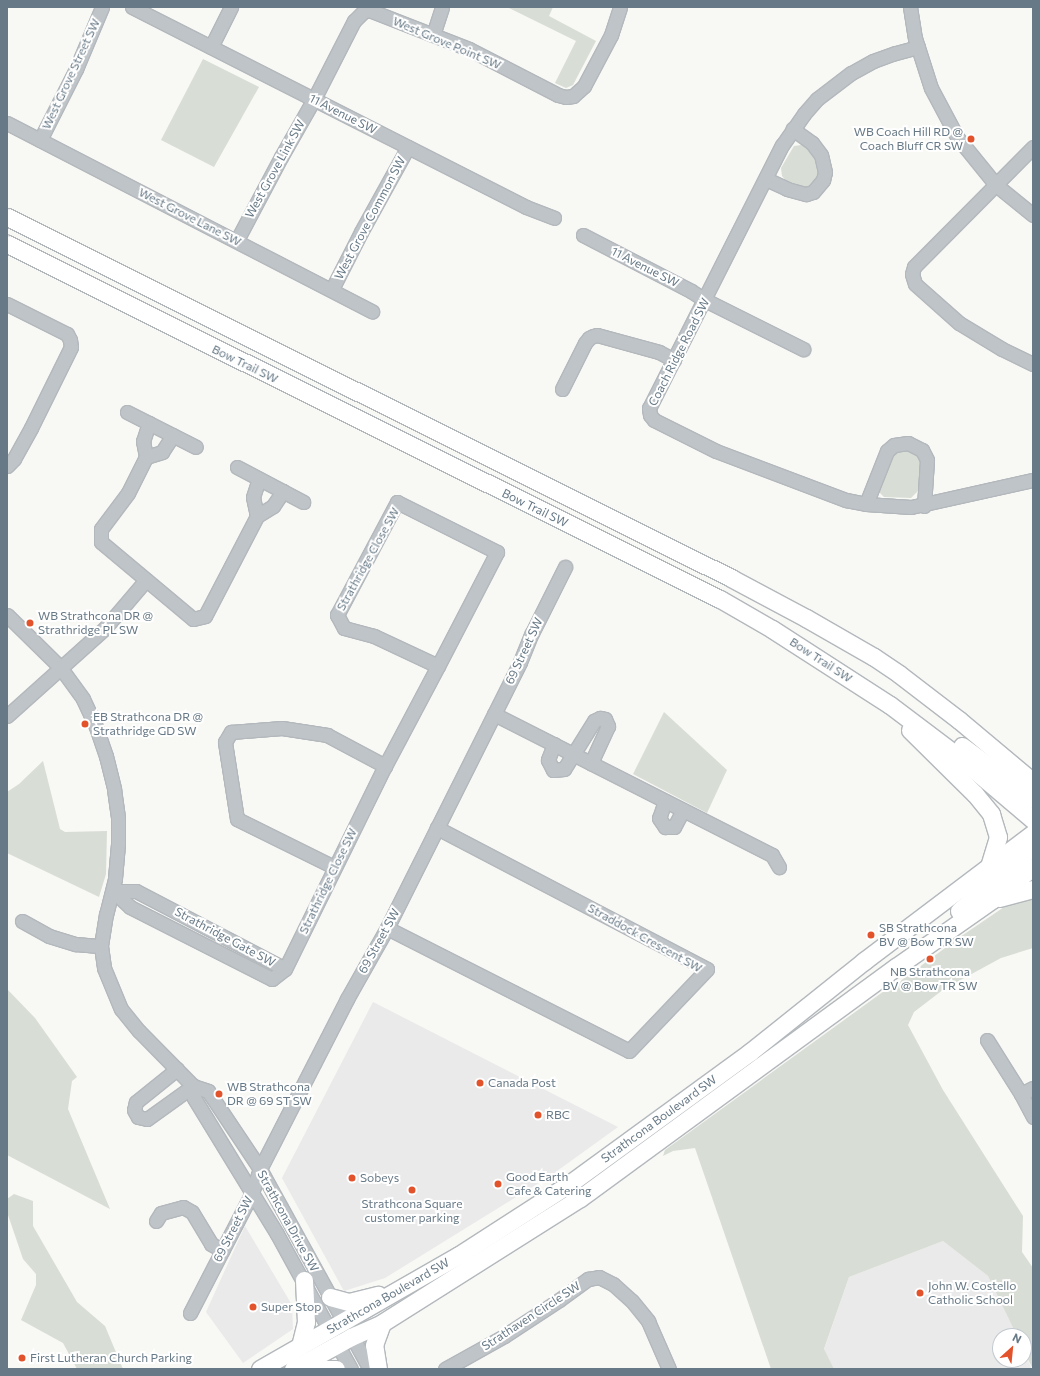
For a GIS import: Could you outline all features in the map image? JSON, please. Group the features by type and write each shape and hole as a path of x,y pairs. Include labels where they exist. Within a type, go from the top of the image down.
{"main road":[{"name":"Bow Trail SW","path":"7,217 731,578 806,618 867,653 899,674 959,720 1033,782"},
{"name":"Bow Trail SW","path":"7,244 720,599 772,629 881,699 955,754 1033,820"},
{"path":"881,699 922,718 1033,799"},
{"path":"881,699 928,749 975,794 991,814 998,837 989,866"},
{"name":"Strathcona Boulevard SW","path":"293,1369 409,1284 514,1221 646,1130 750,1052 864,961 1033,833"},
{"path":"896,967 1033,846"},
{"name":"Strathcona Boulevard SW","path":"260,1369 300,1346 341,1333 382,1323 580,1198 896,967 993,899 1033,867"},
{"path":"993,899 1033,889"},
{"path":"300,1346 306,1322 304,1280"},
{"path":"330,1297 349,1302 409,1284"},
{"path":"378,1369 374,1345 382,1323"},
{"path":"320,1369 336,1369"}],"street":[{"name":"West Grove Street SW","path":"40,140 76,69 102,7"},
{"name":"11 Avenue SW","path":"132,7 526,207 554,218"},
{"path":"211,47 231,7"},
{"path":"433,35 442,7"},
{"name":"West Grove Point SW","path":"314,99 354,21 364,11 369,10 474,52 558,95 566,97 573,96 582,89 588,80 611,35 620,7"},
{"path":"910,7 918,47 931,88 946,118 972,157 996,185 1033,215"},
{"name":"Coach Ridge Road SW","path":"918,47 873,61 851,74 817,99 794,129 782,146 649,408 651,418 716,451 839,497 866,504 896,508 924,506 1033,480"},
{"name":"West Grove Link SW","path":"237,240 314,99"},
{"name":"West Grove Lane SW","path":"7,123 237,240 372,311"},
{"path":"766,179 786,189 806,194 813,192 823,180 825,172 821,155 812,144 794,129"},
{"name":"West Grove Common SW","path":"332,289 361,232 408,147"},
{"path":"1033,147 914,267 912,279 915,284 959,323 1002,349 1033,364"},
{"name":"11 Avenue SW","path":"583,235 691,290 705,300 803,349"},
{"path":"7,304 67,334 71,347 31,428 14,459 7,466"},
{"path":"562,389 585,343 593,336 602,336 659,352 674,360"},
{"path":"127,412 196,447"},
{"path":"149,423 143,441 146,457 128,493 101,529 101,542 193,619 204,616 257,516 273,506 283,491"},
{"path":"146,457 162,452 173,435"},
{"path":"866,504 887,451 898,443 908,443 918,447 927,460 924,506"},
{"path":"237,467 303,502"},
{"path":"257,516 253,497 259,479"},
{"name":"Strathridge Close SW","path":"285,968 385,766 438,666 497,552 398,502 337,615 344,628 374,636 438,666"},
{"name":"69 Street SW","path":"190,1313 252,1193 260,1169 347,999 387,928 566,566"},
{"path":"7,716 105,628 146,580"},
{"name":"Strathcona Drive SW","path":"7,615 60,667 83,699 96,727 106,756 114,789 118,818 118,844 113,891 106,914 101,946 104,968 121,1009 139,1031 178,1069 193,1086 208,1091 260,1169 330,1297 351,1369"},
{"path":"494,714 772,855 779,867"},
{"path":"554,744 548,760 553,770 564,769 594,721 600,718 605,719 608,726 591,763"},
{"path":"334,867 238,819 226,742 231,732 282,728 327,736 385,766"},
{"path":"665,801 659,818 664,827 674,827 683,810"},
{"name":"Straddock Crescent SW","path":"387,928 629,1051 707,969 437,828"},
{"name":"Strathridge Gate SW","path":"113,891 130,907 272,979 285,968"},
{"path":"22,921 49,936 76,944 101,946"},
{"path":"986,1040 1021,1094 1033,1117"},
{"path":"178,1069 136,1102 134,1110 138,1117 147,1119 193,1086"},
{"name":"Strathcona Drive SW","path":"193,1086 194,1098 304,1280 341,1333 370,1369"},
{"path":"1021,1094 1033,1088"},
{"path":"156,1221 161,1213 182,1207 192,1212 212,1244 222,1250"},
{"name":"Strathaven Circle SW","path":"445,1369 504,1336 588,1279 599,1277 613,1284 632,1301 648,1321 669,1369"}],"shaded area":[{"path":"507,7 553,7 549,16 596,41 573,85 566,88 555,83 576,41"},
{"path":"203,59 259,87 214,167 161,140"},
{"path":"801,145 810,149 819,170 818,176 809,187 800,189 790,185 786,181 782,176 781,168 794,146"},
{"path":"903,447 917,451 921,462 920,489 911,498 884,497 879,492 879,482 893,453"},
{"path":"664,712 727,770 707,813 633,774"},
{"path":"43,761 60,829 65,832 107,831 106,874 99,897 7,853 7,792 19,784"},
{"path":"1033,896 1033,948 1001,958 944,989 914,1012 908,1025 943,1090 1023,1216 1022,1252 1033,1268 1033,1369 1032,1328 1013,1328 988,1276 943,1241 849,1277 824,1349 834,1369 771,1369 695,1148 673,1151 663,1156 665,1150 891,986 899,982 960,937 1010,903"},
{"path":"7,989 35,1018 77,1077 72,1081 68,1109 110,1209 7,1155"},
{"path":"373,1002 618,1127 550,1176 385,1278 344,1291 282,1178"},
{"path":"14,1194 33,1201 33,1226 77,1302 105,1326 123,1369 77,1369 63,1343 21,1320 36,1285 36,1274 23,1259 7,1212 7,1199"},
{"path":"245,1226 292,1305 293,1329 243,1363 206,1312"},
{"name":"John W. Costello Catholic School","path":"943,1241 988,1276 1013,1328 992,1328 992,1368 1032,1369 834,1369 824,1350 849,1277"}],"place":[{"name":"WB Coach Hill RD @ Coach Bluff CR SW","path":"971,139"},
{"name":"WB Strathcona DR @ Strathridge PL SW","path":"30,623"},
{"name":"EB Strathcona DR @ Strathridge GD SW","path":"85,724"},
{"name":"SB Strathcona BV @ Bow TR SW","path":"871,935"},
{"name":"NB Strathcona BV @ Bow TR SW","path":"930,959"},
{"name":"Canada Post","path":"480,1083"},
{"name":"WB Strathcona DR @ 69 ST SW","path":"219,1094"},
{"name":"RBC","path":"538,1115"},
{"name":"Sobeys","path":"352,1178"},
{"name":"Good Earth Cafe & Catering","path":"498,1184"},
{"name":"Strathcona Square customer parking","path":"412,1190"},
{"name":"John W. Costello Catholic School","path":"920,1293"},
{"name":"Super Stop","path":"253,1307"},
{"name":"First Lutheran Church Parking","path":"22,1358"}]}
